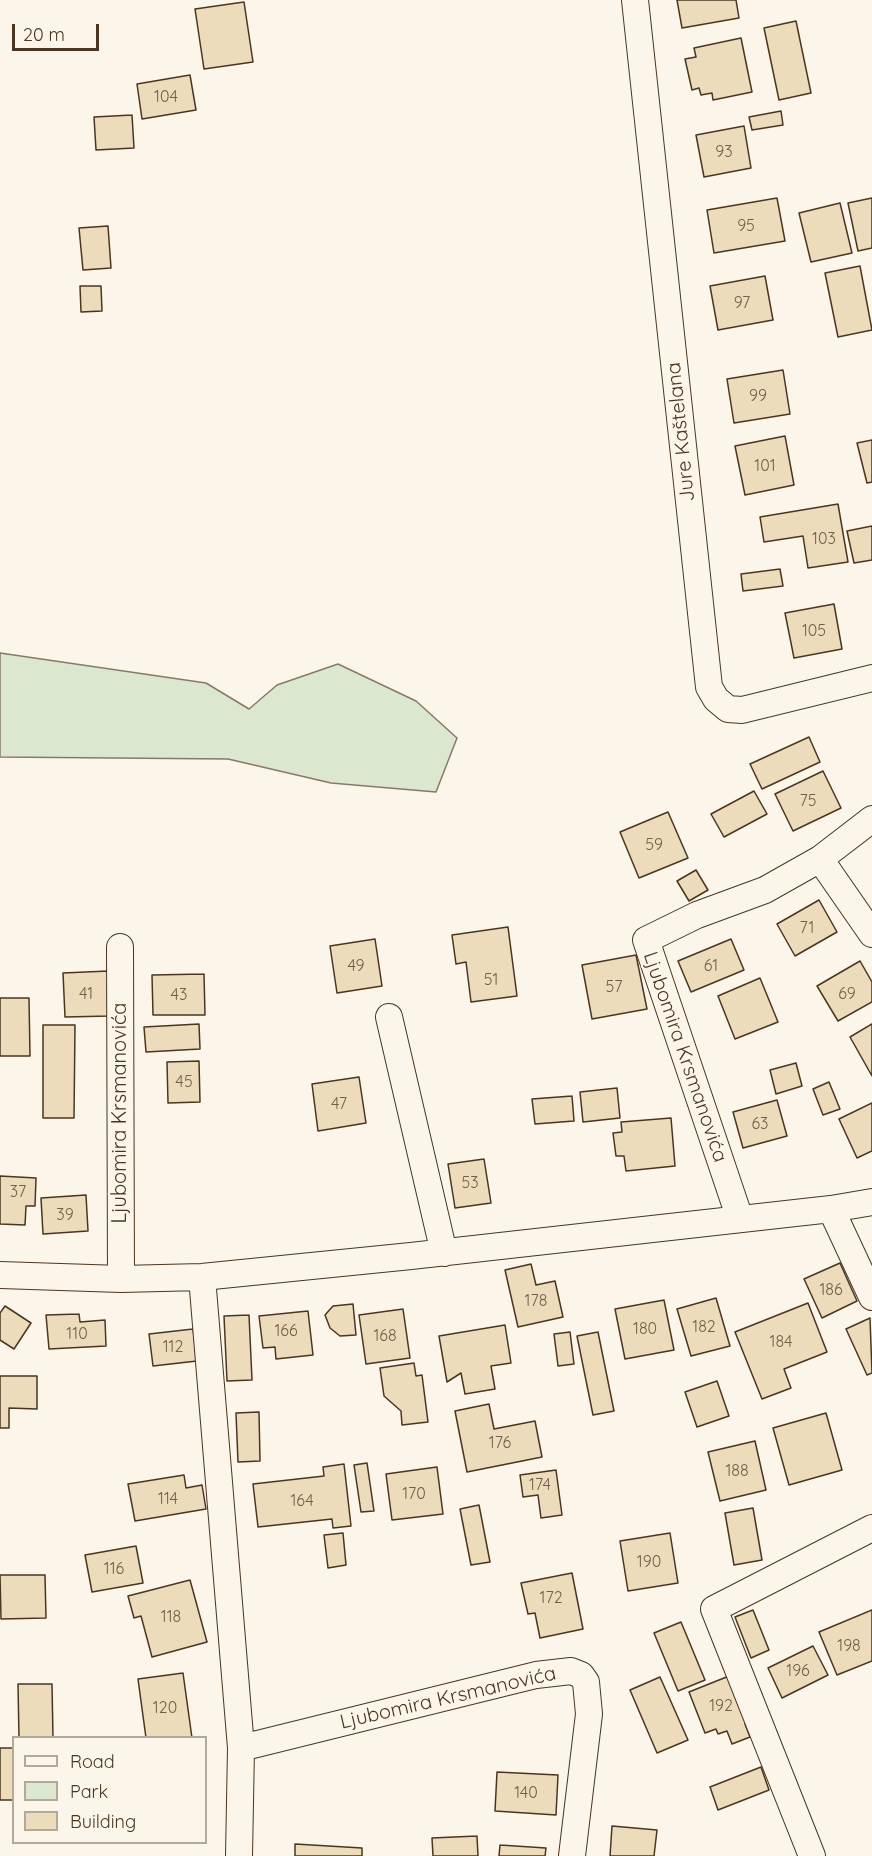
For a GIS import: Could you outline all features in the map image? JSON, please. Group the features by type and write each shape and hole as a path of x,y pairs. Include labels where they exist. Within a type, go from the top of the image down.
{"street":[{"name":"Jure Kaštelana","path":"635,0 709,687 716,699 728,709 742,710 872,678"},
{"name":"Ljubomira Krsmanovića","path":"740,1219 646,940 697,915 765,890 820,859 872,819"},
{"path":"820,859 872,934"},
{"name":"Ljubomira Krsmanovića","path":"120,947 121,1279"},
{"path":"389,1017 444,1252"},
{"path":"0,1275 121,1279 202,1277 831,1209 872,1202"},
{"path":"831,1209 872,1297"},
{"path":"202,1277 241,1748 239,1856"},
{"path":"812,1856 714,1609 872,1528"},
{"name":"Ljubomira Krsmanovića","path":"241,1748 536,1675 571,1671 581,1675 586,1682 589,1714 572,1856"}],"green space":[{"path":"0,653 206,683 249,709 277,685 338,664 416,701 457,738 436,792 331,783 228,759 0,757"}],"building":[{"path":"677,0 736,0 739,18 682,28"},
{"path":"244,2 253,62 204,69 195,9"},
{"path":"796,21 811,93 779,100 764,28"},
{"path":"741,38 752,92 713,100 712,93 701,95 699,88 692,90 685,59 696,57 694,48"},
{"path":"190,75 196,110 142,119 137,84"},
{"path":"781,111 783,125 752,130 749,117"},
{"path":"132,115 134,148 96,150 94,117"},
{"path":"744,126 751,168 704,177 696,135"},
{"path":"777,198 785,241 714,253 707,210"},
{"path":"872,198 872,248 858,251 848,203"},
{"path":"840,203 852,253 811,262 799,213"},
{"path":"108,226 111,268 83,270 79,228"},
{"path":"860,266 872,330 838,337 825,273"},
{"path":"765,276 773,320 718,330 710,286"},
{"path":"80,286 101,286 102,311 81,312"},
{"path":"783,370 790,414 734,423 727,379"},
{"path":"785,436 794,485 745,495 735,446"},
{"path":"872,440 872,482 867,483 857,443"},
{"path":"838,504 848,562 808,568 803,536 764,542 760,517"},
{"path":"872,526 872,560 854,563 847,531"},
{"path":"780,569 783,586 743,591 741,574"},
{"path":"834,604 842,649 794,658 785,613"},
{"path":"809,737 820,762 762,789 750,764"},
{"path":"823,771 841,808 793,831 775,794"},
{"path":"754,791 767,814 724,837 711,814"},
{"path":"668,812 688,858 639,878 620,832"},
{"path":"696,870 708,890 689,901 677,881"},
{"path":"819,900 837,932 795,956 777,924"},
{"path":"508,927 517,996 471,1002 466,962 456,964 452,935"},
{"path":"375,939 382,986 337,993 330,946"},
{"path":"731,939 744,970 691,992 678,961"},
{"path":"636,955 647,1009 592,1019 582,965"},
{"path":"860,961 872,982 872,1002 838,1021 817,986"},
{"path":"108,971 110,1016 65,1017 63,973"},
{"path":"204,974 205,1015 153,1015 152,975"},
{"path":"760,978 778,1022 735,1039 718,996"},
{"path":"0,998 29,998 30,1056 0,1056"},
{"path":"199,1024 200,1049 146,1052 144,1027"},
{"path":"872,1024 872,1076 850,1037"},
{"path":"43,1025 75,1025 74,1118 43,1118"},
{"path":"199,1061 200,1102 168,1103 167,1062"},
{"path":"796,1063 802,1086 776,1094 770,1070"},
{"path":"359,1077 366,1123 318,1131 312,1084"},
{"path":"829,1082 840,1109 823,1115 813,1089"},
{"path":"617,1088 620,1118 583,1122 580,1092"},
{"path":"572,1096 574,1121 535,1124 532,1099"},
{"path":"777,1100 787,1136 743,1148 733,1112"},
{"path":"872,1103 872,1151 857,1158 839,1119"},
{"path":"671,1118 675,1166 626,1171 624,1156 616,1156 613,1133 622,1132 621,1122"},
{"path":"484,1159 491,1203 455,1208 448,1164"},
{"path":"0,1176 36,1178 35,1206 26,1206 25,1225 0,1224"},
{"path":"86,1195 88,1231 43,1234 41,1198"},
{"path":"840,1263 857,1301 822,1318 804,1279"},
{"path":"531,1264 536,1285 555,1281 563,1317 518,1327 505,1270"},
{"path":"716,1298 730,1346 691,1356 677,1309"},
{"path":"664,1300 674,1350 625,1359 615,1309"},
{"path":"808,1303 827,1352 784,1369 791,1388 762,1399 735,1332"},
{"path":"353,1304 356,1335 340,1336 330,1328 325,1315 333,1306"},
{"path":"5,1306 31,1323 14,1349 0,1340 0,1313"},
{"path":"403,1309 410,1358 366,1364 359,1315"},
{"path":"308,1311 313,1355 276,1359 275,1347 263,1348 259,1316"},
{"path":"79,1314 80,1322 105,1320 106,1346 49,1349 46,1315"},
{"path":"249,1315 252,1380 227,1381 224,1316"},
{"path":"870,1318 872,1373 867,1375 846,1329"},
{"path":"505,1325 511,1363 491,1366 495,1389 465,1394 461,1373 447,1382 439,1336"},
{"path":"193,1329 197,1361 153,1366 149,1334"},
{"path":"570,1332 574,1364 558,1366 554,1334"},
{"path":"598,1332 614,1411 593,1415 577,1336"},
{"path":"414,1363 416,1376 422,1375 428,1422 402,1425 401,1411 384,1396 380,1368"},
{"path":"0,1376 37,1376 37,1409 9,1408 9,1428 0,1428"},
{"path":"717,1381 729,1416 697,1427 685,1392"},
{"path":"489,1404 494,1429 535,1421 542,1457 467,1472 455,1411"},
{"path":"259,1412 260,1461 238,1462 236,1413"},
{"path":"826,1413 842,1470 789,1485 773,1428"},
{"path":"755,1441 766,1490 720,1501 708,1452"},
{"path":"367,1463 374,1511 361,1512 354,1465"},
{"path":"344,1464 351,1526 333,1528 332,1519 258,1527 253,1484 324,1476 323,1467"},
{"path":"437,1467 443,1514 392,1520 386,1474"},
{"path":"556,1470 562,1515 541,1518 538,1495 523,1497 520,1475"},
{"path":"184,1475 186,1488 202,1485 206,1509 135,1521 128,1484"},
{"path":"479,1505 490,1562 471,1565 460,1509"},
{"path":"753,1508 762,1560 734,1565 725,1513"},
{"path":"343,1533 346,1565 328,1568 324,1535"},
{"path":"670,1533 678,1583 628,1591 620,1541"},
{"path":"136,1546 143,1583 92,1592 85,1555"},
{"path":"572,1573 583,1629 540,1638 535,1613 528,1614 521,1583"},
{"path":"0,1575 45,1575 46,1618 1,1619"},
{"path":"190,1580 207,1642 152,1657 141,1616 134,1618 128,1596"},
{"path":"753,1610 769,1650 751,1658 735,1617"},
{"path":"872,1610 872,1661 837,1675 819,1632"},
{"path":"681,1622 705,1680 678,1691 654,1633"},
{"path":"813,1646 828,1675 782,1698 768,1668"},
{"path":"183,1673 192,1736 146,1736 138,1679"},
{"path":"734,1674 753,1721 745,1724 750,1737 732,1744 727,1731 718,1734 716,1729 705,1733 689,1692"},
{"path":"660,1677 688,1740 657,1753 630,1690"},
{"path":"18,1684 52,1684 53,1736 19,1736"},
{"path":"0,1748 12,1748 12,1800 0,1800"},
{"path":"761,1767 769,1790 718,1810 710,1787"},
{"path":"497,1772 558,1775 556,1815 495,1811"},
{"path":"612,1826 657,1830 654,1856 610,1856"},
{"path":"477,1836 478,1856 433,1856 432,1838"},
{"path":"295,1844 362,1848 362,1856 295,1856"},
{"path":"500,1845 546,1848 545,1856 499,1856"}]}
